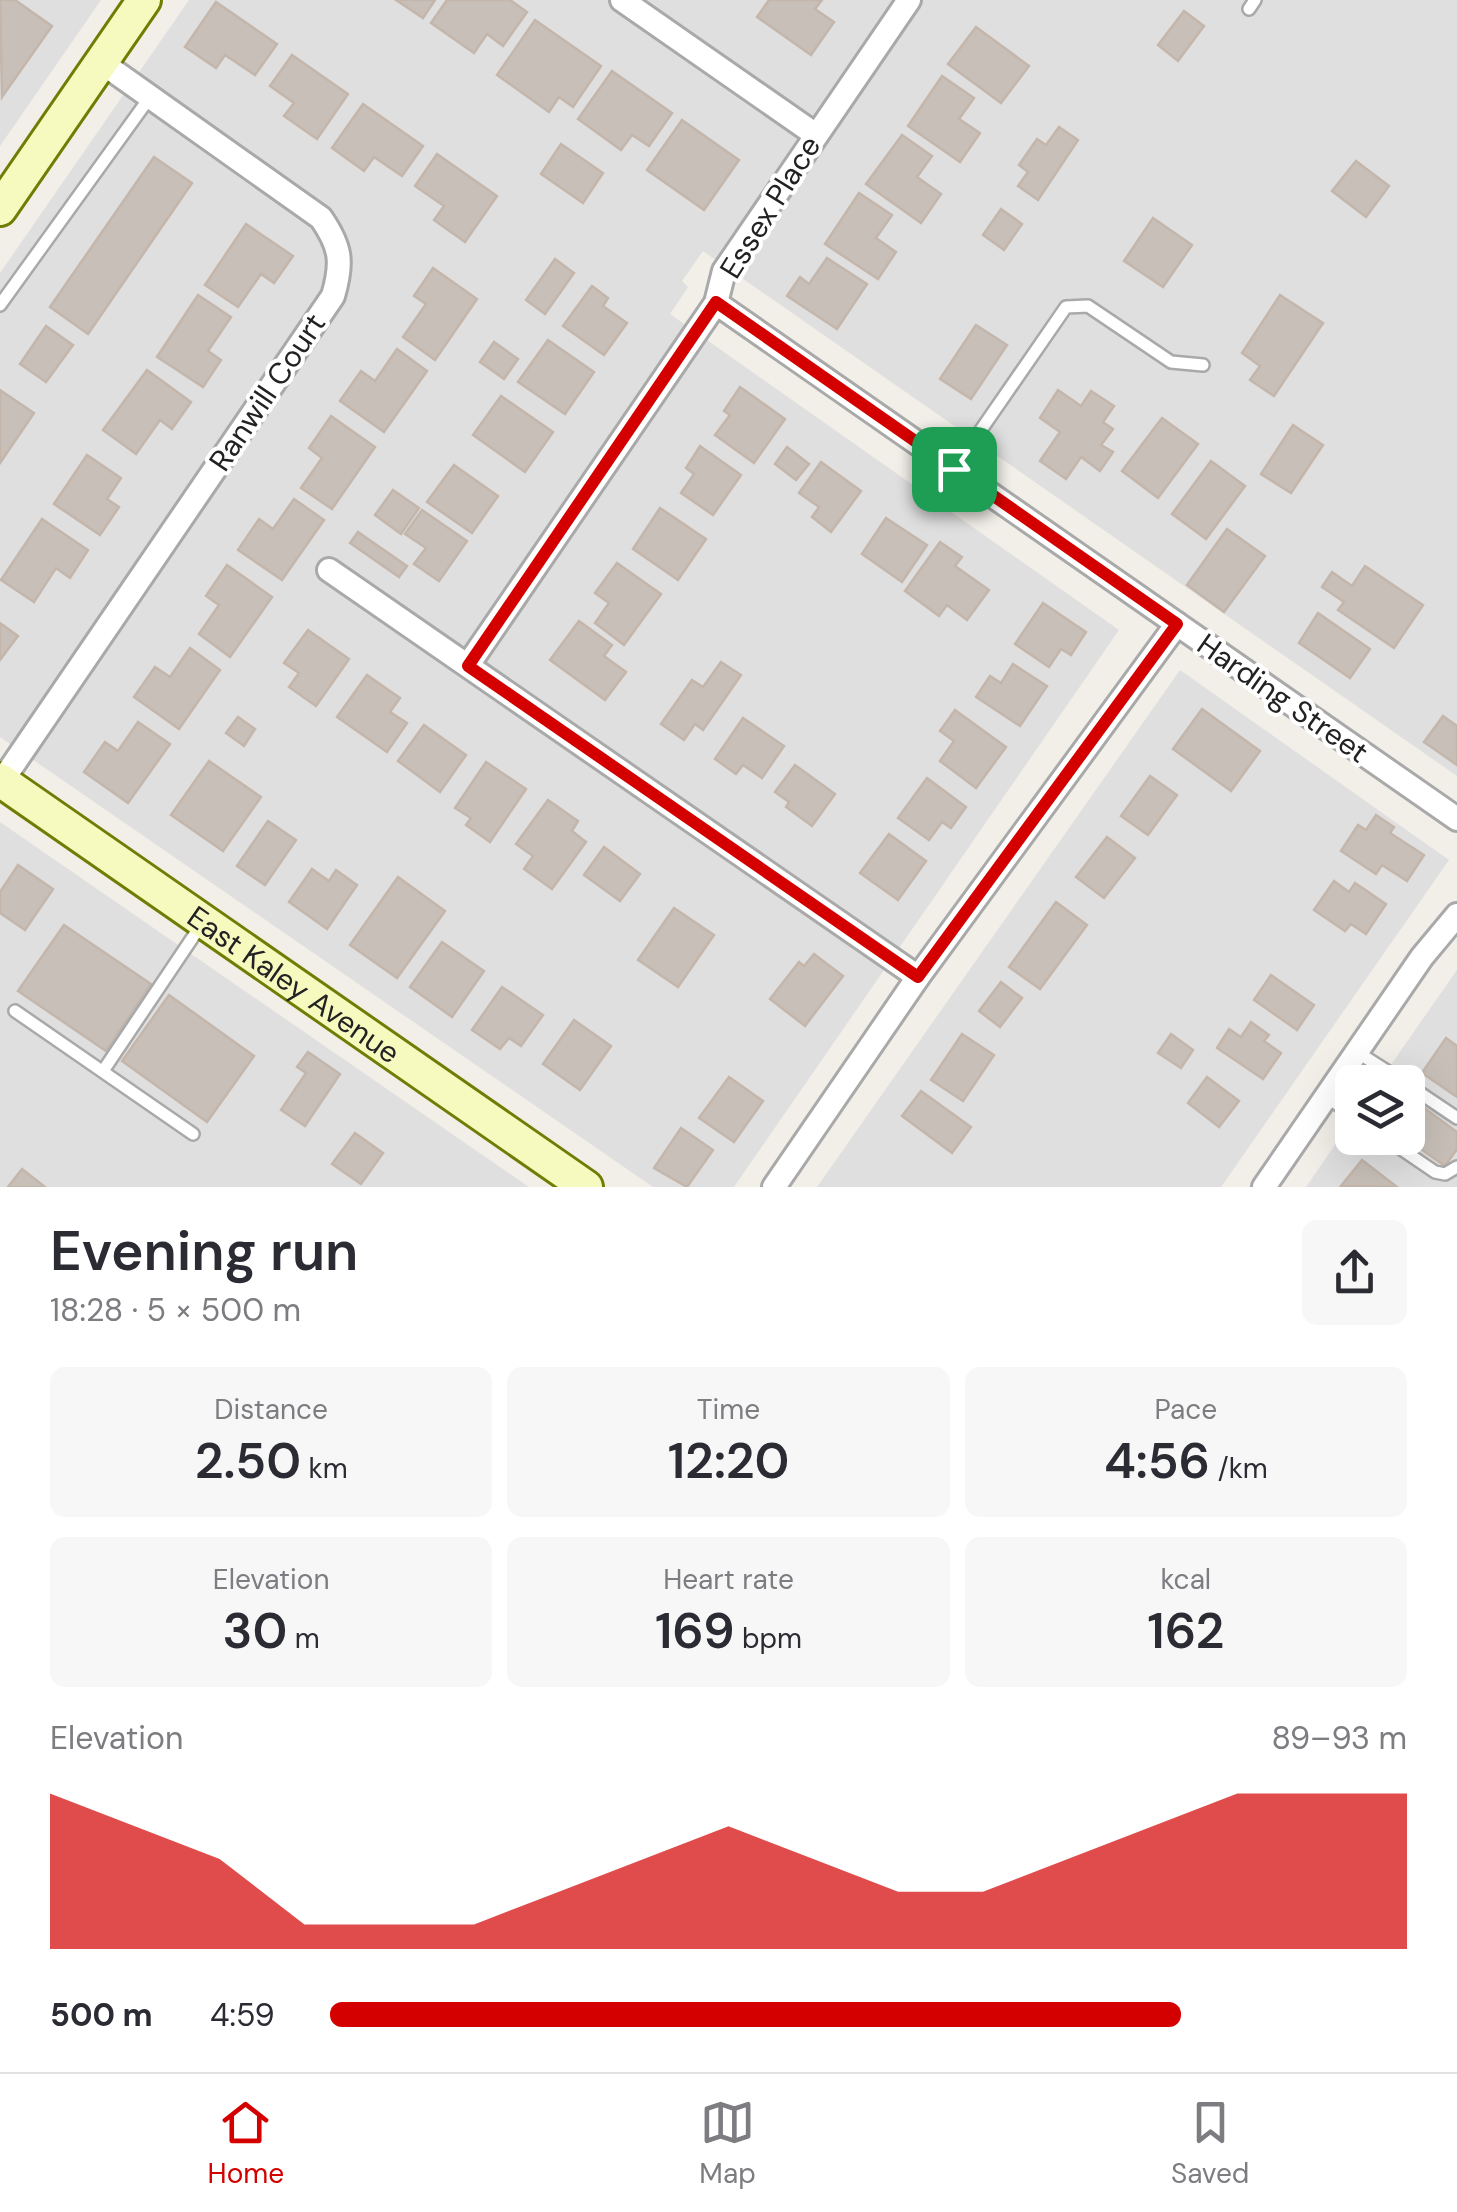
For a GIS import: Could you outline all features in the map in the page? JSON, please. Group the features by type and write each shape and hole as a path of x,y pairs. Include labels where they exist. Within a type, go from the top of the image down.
{"street":[{"path":"0,209 144,0"},
{"path":"622,0 816,135"},
{"name":"Essex Place","path":"468,666 716,302 724,271 910,0"},
{"name":"Ranwill Court","path":"1,780 333,296 342,266 338,243 320,218 101,62"},
{"name":"Harding Street","path":"716,302 1457,819"},
{"path":"329,570 918,977"},
{"path":"774,1187 918,977 1177,624"},
{"name":"East Kaley Avenue","path":"1,780 586,1187"},
{"path":"1264,1187 1457,915"}],"lane":[{"path":"0,305 150,97"},
{"path":"954,469 1066,307 1088,306 1171,362 1203,365"},
{"path":"103,1071 204,922"},
{"path":"14,1012 193,1134"},
{"path":"1357,1052 1377,1065"},
{"path":"1326,1096 1335,1103"},
{"path":"1425,1097 1457,1118"},
{"path":"1410,1155 1435,1172 1445,1174 1457,1167"}],"shaded area":[{"path":"0,0 101,0 0,146"},
{"path":"189,0 1457,0 1457,776 703,251 682,281 688,287 670,314 1119,630 734,1187 653,1187 0,737 0,273"},
{"path":"1180,670 1449,860 1221,1187 817,1187"},
{"path":"0,822 529,1187 0,1187"},
{"path":"1457,970 1457,1187 1306,1187 1335,1145 1335,1155 1425,1155 1425,1065 1391,1065"}],"building":[{"path":"0,0 15,0 52,26 2,97"},
{"path":"396,0 435,0 423,18"},
{"path":"447,0 510,0 527,12 503,46 487,34 474,53 431,23"},
{"path":"769,0 822,0 815,9 834,22 811,55 757,17"},
{"path":"216,2 277,44 255,75 225,55 216,68 185,47"},
{"path":"1184,11 1204,26 1178,61 1158,45"},
{"path":"535,20 601,66 573,107 559,97 549,112 497,75"},
{"path":"976,27 1029,66 1001,103 948,64"},
{"path":"292,55 348,94 317,139 284,116 294,103 270,86"},
{"path":"612,71 672,113 649,146 632,135 621,150 578,119"},
{"path":"942,76 974,98 959,119 980,133 960,162 908,126"},
{"path":"363,104 423,146 402,176 374,157 364,171 332,148"},
{"path":"682,120 739,160 704,210 647,170"},
{"path":"1059,127 1078,140 1038,200 1018,186 1028,172 1019,165 1037,139 1046,145"},
{"path":"902,135 932,156 917,177 941,194 921,223 866,184"},
{"path":"561,144 603,173 583,203 541,174"},
{"path":"437,154 497,196 465,242 434,220 444,206 415,186"},
{"path":"154,157 192,183 88,334 50,307"},
{"path":"1356,161 1389,186 1366,217 1332,191"},
{"path":"859,193 892,215 876,238 896,252 878,279 825,244"},
{"path":"1001,209 1022,224 1004,250 983,235"},
{"path":"1153,218 1192,245 1163,287 1124,261"},
{"path":"246,224 293,256 274,283 261,274 238,307 205,285"},
{"path":"827,258 867,284 837,329 787,296 800,277 809,284"},
{"path":"555,259 574,273 545,314 526,300"},
{"path":"433,268 477,299 435,360 403,337 426,304 414,296"},
{"path":"592,286 608,298 603,306 627,323 604,355 563,326"},
{"path":"198,295 231,317 208,351 221,360 203,387 157,357"},
{"path":"1280,295 1323,323 1274,396 1250,380 1260,366 1242,353"},
{"path":"976,325 1007,345 971,399 940,379"},
{"path":"46,326 73,345 46,382 20,364"},
{"path":"548,340 594,372 565,414 518,382"},
{"path":"494,342 518,359 504,379 480,362"},
{"path":"397,349 427,371 384,432 340,401 361,371 375,381"},
{"path":"147,370 191,402 172,429 160,420 136,454 103,430"},
{"path":"740,387 785,419 754,463 715,435 730,415 724,411"},
{"path":"0,390 34,413 0,463"},
{"path":"1058,390 1081,406 1091,391 1114,406 1103,422 1113,429 1101,445 1113,452 1100,471 1081,457 1066,479 1040,461 1060,432 1040,418"},
{"path":"501,396 553,432 525,472 473,435"},
{"path":"331,416 375,447 332,509 301,488 322,458 309,448"},
{"path":"1162,418 1198,444 1158,498 1122,471"},
{"path":"1293,425 1323,445 1291,493 1261,474"},
{"path":"700,446 741,475 713,515 681,493 694,474 686,468"},
{"path":"787,447 809,464 796,480 775,464"},
{"path":"87,455 121,478 107,499 119,507 100,535 54,504"},
{"path":"1211,461 1245,486 1206,539 1172,514"},
{"path":"821,462 861,491 831,532 812,517 819,507 799,493"},
{"path":"454,465 498,496 472,533 427,502"},
{"path":"393,490 419,508 401,534 375,515"},
{"path":"294,499 324,520 282,580 238,550 259,519 273,529"},
{"path":"660,508 706,539 678,580 633,549"},
{"path":"422,510 467,541 439,581 414,564 426,548 405,534"},
{"path":"886,518 927,545 902,582 862,554"},
{"path":"42,519 88,550 70,578 56,568 34,602 1,580"},
{"path":"1227,529 1265,556 1224,612 1187,585"},
{"path":"358,532 407,566 399,577 350,543"},
{"path":"940,542 962,557 955,566 989,590 967,620 947,605 939,616 905,591"},
{"path":"617,563 661,594 624,645 595,623 609,603 595,593"},
{"path":"227,565 272,597 230,657 199,634 219,605 206,596"},
{"path":"1365,566 1423,605 1394,648 1338,610 1344,602 1322,587 1332,572 1352,586"},
{"path":"1043,603 1086,632 1071,655 1061,649 1049,667 1015,644"},
{"path":"1318,613 1370,649 1350,678 1299,643"},
{"path":"579,621 612,645 604,656 626,672 605,700 550,660"},
{"path":"0,623 18,636 0,660"},
{"path":"308,630 349,659 316,706 289,687 299,673 284,663"},
{"path":"190,648 220,670 179,729 134,697 155,667 170,677"},
{"path":"721,662 741,675 703,730 695,724 684,740 661,724 692,680 703,687"},
{"path":"1013,664 1047,686 1020,726 976,697 990,676 1001,683"},
{"path":"367,675 400,698 390,712 407,723 387,752 337,717"},
{"path":"1202,709 1260,751 1231,791 1173,749"},
{"path":"955,710 1006,747 976,788 940,761 954,741 940,731"},
{"path":"1443,716 1457,726 1457,765 1424,742"},
{"path":"238,717 255,729 244,746 226,733"},
{"path":"743,718 784,746 762,778 743,765 736,774 715,759"},
{"path":"138,722 170,744 128,803 84,772 105,742 118,751"},
{"path":"424,725 466,755 440,792 398,761"},
{"path":"209,761 261,797 223,851 171,815"},
{"path":"486,762 526,789 490,842 466,825 471,818 455,808"},
{"path":"795,765 835,794 812,826 786,807 789,802 775,792"},
{"path":"1150,776 1177,795 1148,835 1121,816"},
{"path":"927,778 966,807 951,828 942,822 929,840 898,818"},
{"path":"548,800 578,821 572,831 586,842 552,889 524,869 533,856 516,844"},
{"path":"1376,815 1394,827 1390,833 1424,855 1407,881 1382,865 1376,874 1341,851 1358,825 1366,830"},
{"path":"268,821 296,840 265,885 237,866"},
{"path":"889,834 926,861 898,900 860,873"},
{"path":"1107,837 1135,858 1104,898 1076,877"},
{"path":"604,847 640,874 620,901 584,875"},
{"path":"18,865 53,889 25,930 0,913 0,892"},
{"path":"312,869 329,881 336,870 357,885 327,929 289,902"},
{"path":"398,877 445,911 397,978 350,945"},
{"path":"1334,881 1349,892 1355,883 1386,904 1366,934 1351,924 1345,931 1314,910"},
{"path":"1056,902 1087,925 1040,989 1009,967"},
{"path":"674,908 714,935 678,987 638,960"},
{"path":"64,925 151,984 106,1051 18,991"},
{"path":"442,942 484,971 452,1017 410,987"},
{"path":"814,954 843,976 805,1026 770,999 799,962 804,966"},
{"path":"1271,975 1314,1005 1297,1030 1254,1000"},
{"path":"1001,982 1022,998 1000,1027 979,1011"},
{"path":"502,987 543,1015 521,1046 509,1038 500,1049 472,1030"},
{"path":"169,995 254,1056 207,1122 122,1061"},
{"path":"574,1020 611,1046 580,1090 543,1064"},
{"path":"1251,1022 1269,1035 1264,1041 1281,1053 1263,1079 1217,1048 1229,1029 1241,1037"},
{"path":"962,1034 994,1055 963,1101 931,1080"},
{"path":"1171,1034 1193,1050 1181,1068 1158,1053"},
{"path":"1446,1038 1457,1046 1457,1097 1425,1075 1425,1069"},
{"path":"308,1052 340,1074 305,1126 281,1110 306,1073 297,1067"},
{"path":"729,1077 763,1101 734,1142 699,1118"},
{"path":"1207,1077 1239,1101 1219,1127 1188,1103"},
{"path":"921,1091 971,1127 952,1153 902,1116"},
{"path":"1425,1108 1457,1132 1457,1149 1445,1166 1425,1152"},
{"path":"681,1128 713,1150 687,1187 654,1168"},
{"path":"355,1133 383,1153 361,1184 332,1164"},
{"path":"1362,1160 1397,1187 1341,1186"},
{"path":"22,1169 45,1187 8,1187"}],"route":[{"path":"716,302 954,469 1177,624 918,977 468,666 716,302"}]}
